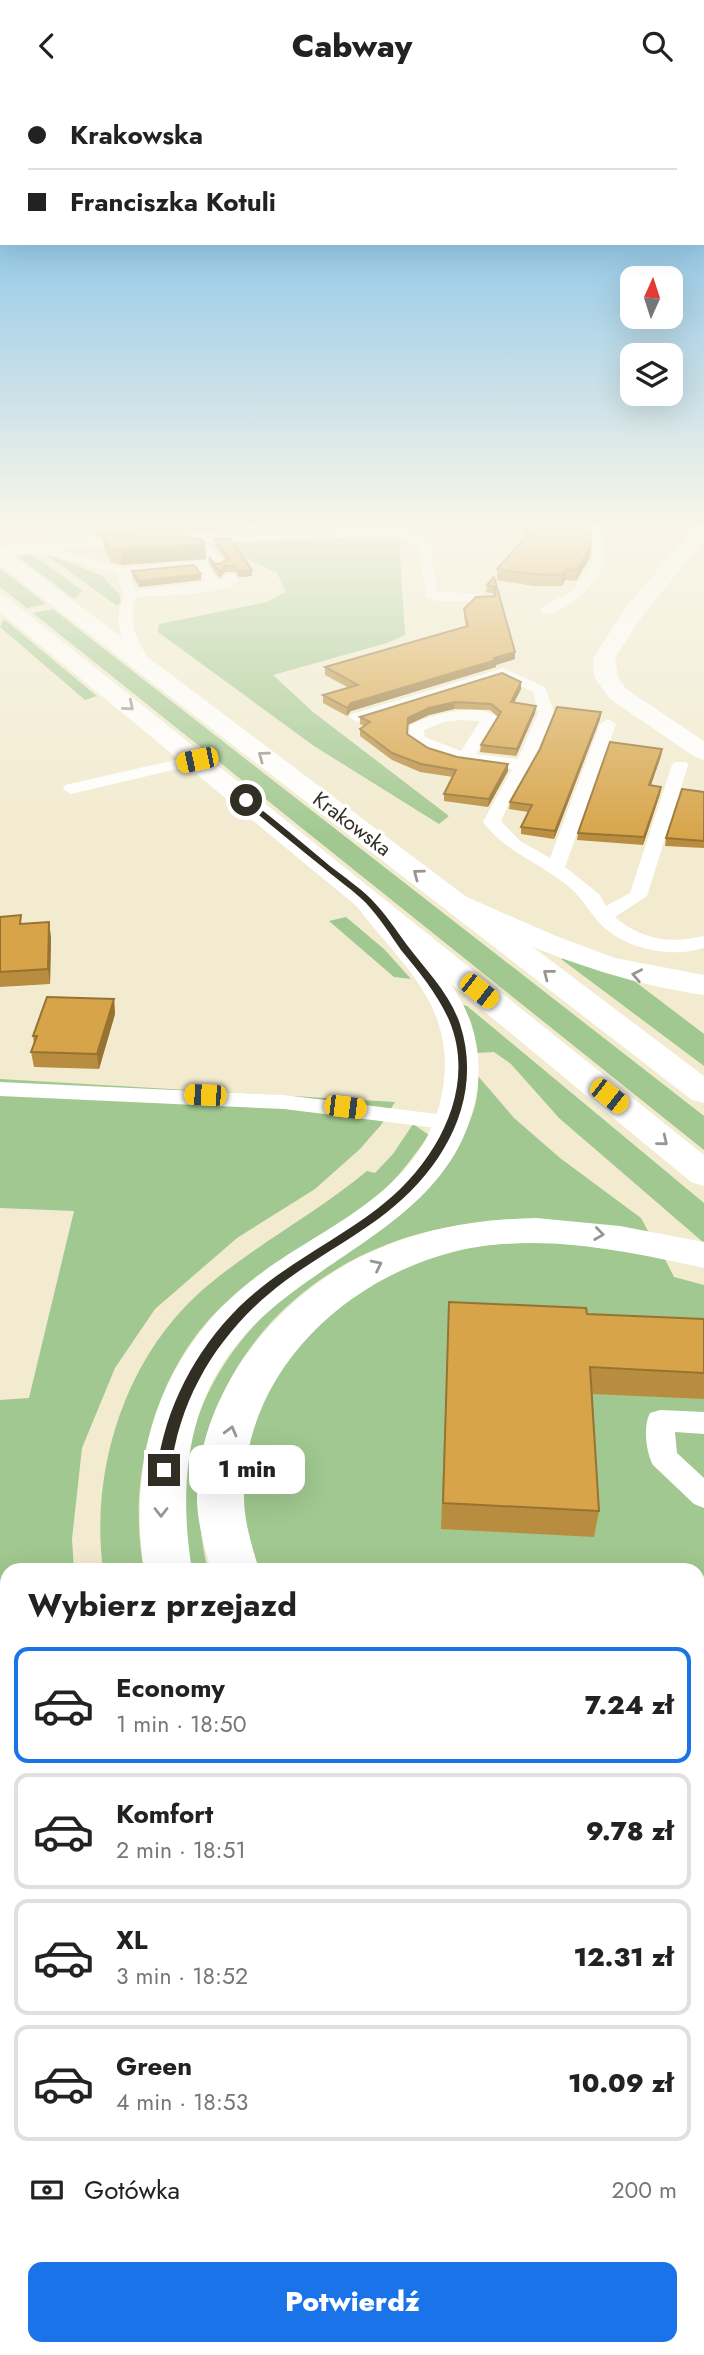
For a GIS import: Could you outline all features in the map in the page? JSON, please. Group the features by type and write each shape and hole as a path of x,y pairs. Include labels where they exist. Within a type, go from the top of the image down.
{"main road":[{"name":"Krakowska","path":"34,629 704,1174"},
{"name":"Krakowska","path":"97,629 704,1093"},
{"path":"623,629 604,658 606,677 618,694 704,753"},
{"path":"452,899 551,947 592,963 631,974 704,985"},
{"path":"166,1563 161,1538 161,1492 167,1448 194,1374 217,1338 262,1294 280,1279 381,1212 413,1184 453,1123 460,1102 463,1076 455,1023 442,997 368,901"},
{"path":"233,1563 226,1543 221,1506 223,1468 231,1428 260,1364 273,1346 341,1286 361,1272 417,1248 476,1234 515,1230 588,1233 704,1255"}],"lane":[{"path":"125,629 146,667"},
{"path":"357,716 503,672 540,690 546,713 523,765 492,822 514,845 555,868 592,898 603,916 624,935 658,945 688,947 704,942"},
{"path":"555,868 608,724"},
{"path":"466,757 523,765"},
{"path":"71,789 197,760"},
{"path":"603,916 638,896 680,765"},
{"path":"0,1089 233,1097 322,1104 453,1123"},
{"path":"704,1423 660,1420 663,1457 704,1496"}],"green space":[{"path":"2,629 16,629 97,696 85,700"},
{"path":"53,629 78,629 704,1116 704,1150"},
{"path":"158,629 405,629 405,635 387,643 273,675 313,712 449,816 439,824 314,746 158,632"},
{"path":"346,917 384,949 411,979 394,977 329,921"},
{"path":"561,959 633,980 704,1034 704,1066"},
{"path":"463,1005 704,1203 704,1243 559,1118 511,1064 494,1052 476,1053"},
{"path":"478,1076 514,1118 560,1158 641,1218 649,1233 549,1221 474,1223 390,1243 337,1269 290,1304 251,1346 222,1395 205,1450 199,1508 207,1563 191,1563 184,1523 184,1478 192,1436 207,1396 228,1359 255,1325 287,1293 416,1201 431,1185 464,1133 477,1094"},
{"path":"0,1079 395,1102 381,1125 360,1149 315,1189 237,1238 155,1309 115,1368 82,1448 72,1539 74,1563 0,1563 0,1400 29,1398 74,1211 0,1208"},
{"path":"413,1124 429,1135 385,1189 241,1290 213,1316 189,1346 169,1380 145,1455 139,1533 143,1563 102,1563 100,1532 102,1495 118,1420 132,1384 173,1320 219,1276 367,1171 375,1173 393,1154"},
{"path":"557,1242 664,1257 674,1277 704,1285 704,1563 257,1563 248,1534 243,1497 247,1454 259,1414 278,1376 303,1342 333,1312 368,1286 406,1266 460,1249"}],"building":[{"path":"459,629 508,629 515,652 351,703 347,708 323,695 358,685 325,667"},
{"path":"502,673 521,682 511,702 536,706 517,749 481,745 501,712 491,704 455,702 429,708 408,718 407,734 428,748 457,757 508,764 489,799 444,794 456,770 421,764 392,753 360,729 370,722 360,717"},
{"path":"557,707 601,712 555,831 521,827 532,805 510,802 540,749"},
{"path":"610,742 662,749 649,785 661,787 644,837 578,833"},
{"path":"682,789 704,792 704,841 666,838"},
{"path":"21,915 20,924 49,922 48,969 0,972 0,917"},
{"path":"47,997 114,999 97,1054 31,1052 37,1036 33,1036"},
{"path":"449,1302 586,1308 587,1314 704,1319 704,1373 590,1367 599,1511 443,1503"}],"route":[{"path":"164,1470 167,1448 178,1412 194,1374 217,1338 244,1309 280,1279 381,1212 413,1184 445,1139 460,1102 463,1076 460,1044 455,1023 442,997 368,901 246,800"}]}
